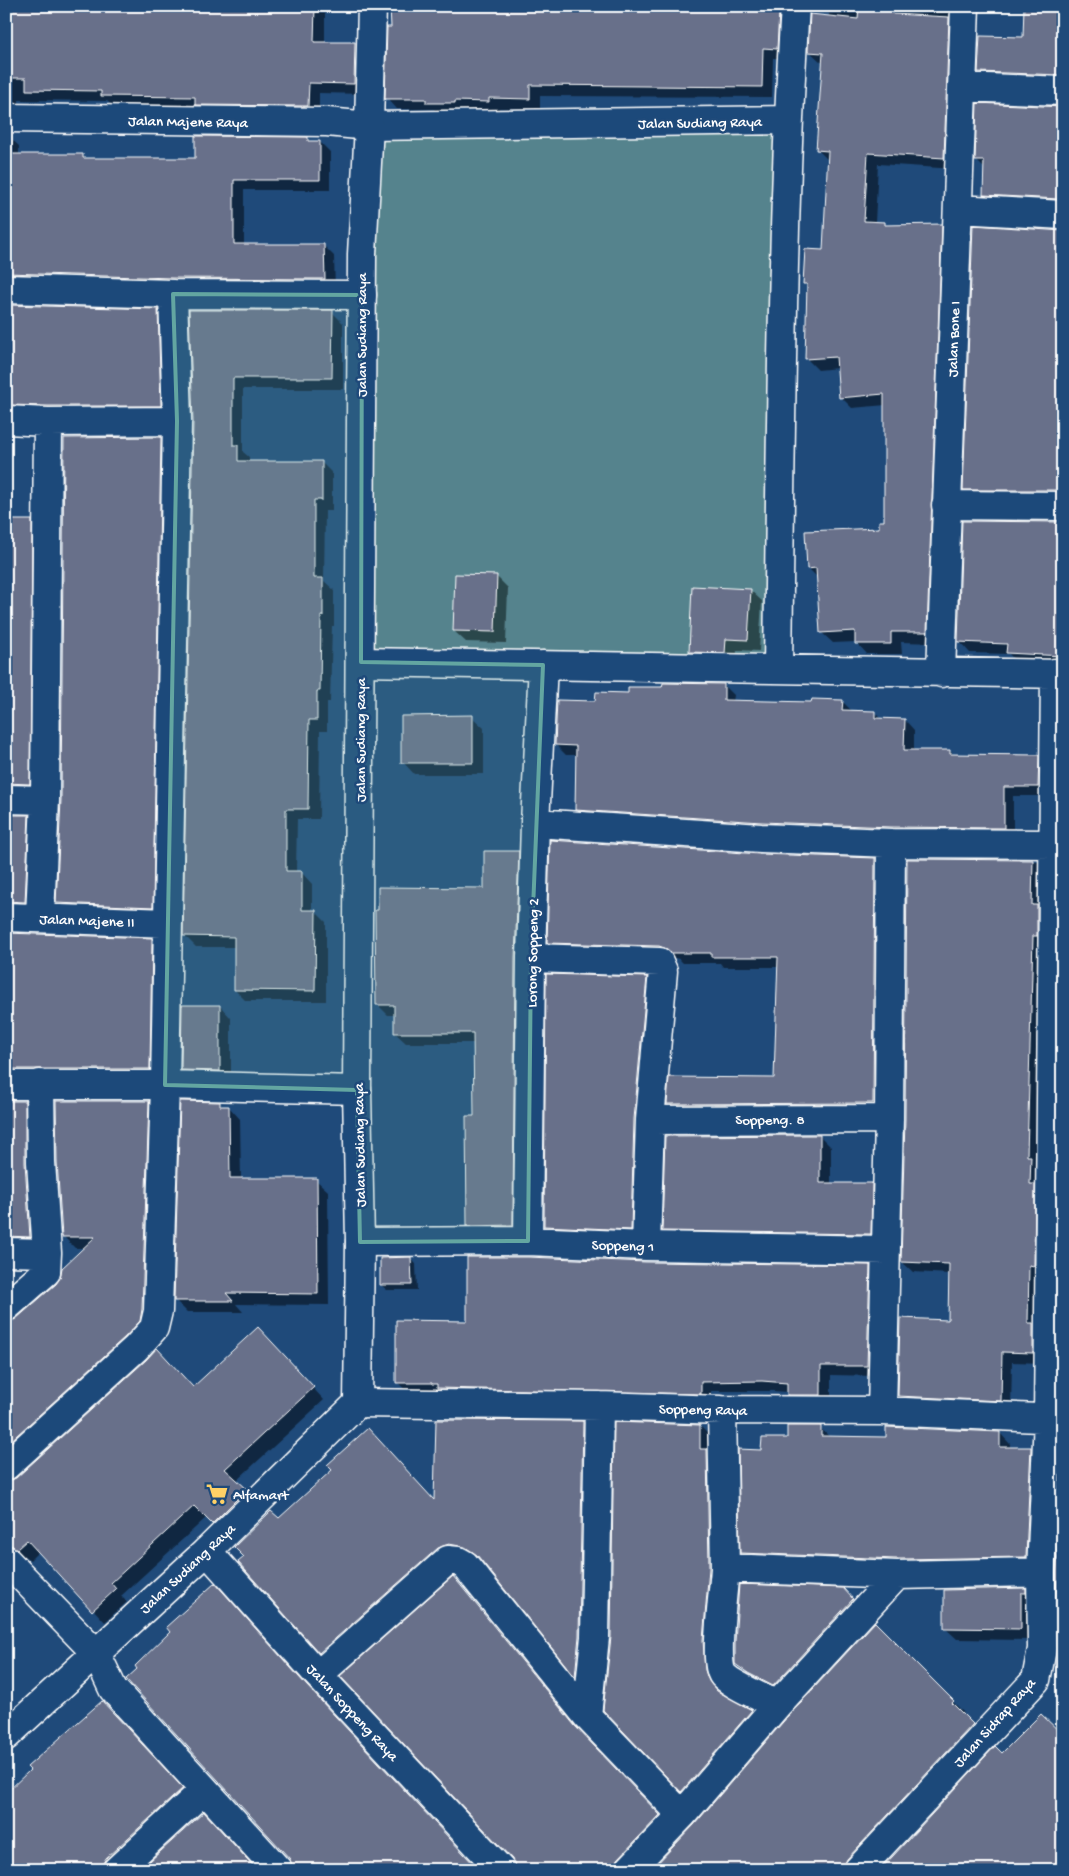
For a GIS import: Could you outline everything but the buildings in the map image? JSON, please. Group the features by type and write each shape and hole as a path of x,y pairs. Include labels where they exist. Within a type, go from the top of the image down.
{"street":[{"path":"369,126 372,6"},
{"path":"778,668 781,391 788,120 795,6"},
{"name":"Jalan Bone I","path":"941,672 965,6"},
{"path":"963,87 1063,91"},
{"name":"Jalan Majene Raya","path":"6,118 327,122 369,126"},
{"name":"Jalan Sudiang Raya","path":"6,1736 207,1551 358,1402 360,1242 357,1090 362,254 369,126 788,120"},
{"path":"958,209 1063,216"},
{"path":"6,289 173,294 362,295"},
{"path":"6,1466 136,1348 154,1328 158,1312 165,1085 177,421 173,294"},
{"path":"6,420 48,422 177,421"},
{"path":"40,917 45,800 48,422"},
{"path":"946,505 1063,506"},
{"path":"361,662 1059,673"},
{"name":"Lorong Soppeng 2","path":"528,1241 531,958 535,823 543,665"},
{"name":"Jalan Sidrap Raya","path":"858,1870 1036,1680 1042,1649 1041,1572 1055,1419 1054,844 1059,673"},
{"path":"6,799 45,800"},
{"path":"535,823 761,838 891,843 1054,844"},
{"path":"882,1411 889,1119 891,843"},
{"name":"Jalan Majene II","path":"6,917 168,923"},
{"path":"531,958 659,962 662,967 650,1120 646,1246"},
{"path":"6,1307 46,1272 47,1253 41,1162 40,1084"},
{"path":"6,1085 165,1085 357,1090"},
{"name":"Soppeng. 8","path":"650,1120 889,1119"},
{"name":"Soppeng 1","path":"360,1242 528,1241 646,1246 886,1250"},
{"path":"6,1252 47,1253"},
{"name":"Soppeng Raya","path":"358,1402 722,1410 882,1411 1055,1419"},
{"path":"587,1716 594,1637 599,1406"},
{"path":"722,1410 726,1568 718,1658 721,1674 728,1680 777,1705"},
{"name":"Jalan Soppeng Raya","path":"207,1551 318,1676 501,1870"},
{"path":"6,1560 96,1653 113,1689 278,1870"},
{"path":"318,1676 448,1560 453,1560 465,1565 587,1716 682,1815"},
{"path":"726,1568 897,1575 1041,1572"},
{"path":"629,1870 682,1815 777,1705 897,1575"},
{"path":"118,1870 204,1790"}],"highlighted area":[{"path":"173,294 362,295 361,662 543,665 531,958 528,1241 360,1242 357,1090 165,1085 177,421"}],"green space":[{"path":"788,120 778,668 361,662 369,126"}],"place":[{"name":"Alfamart","path":"217,1494"}]}
